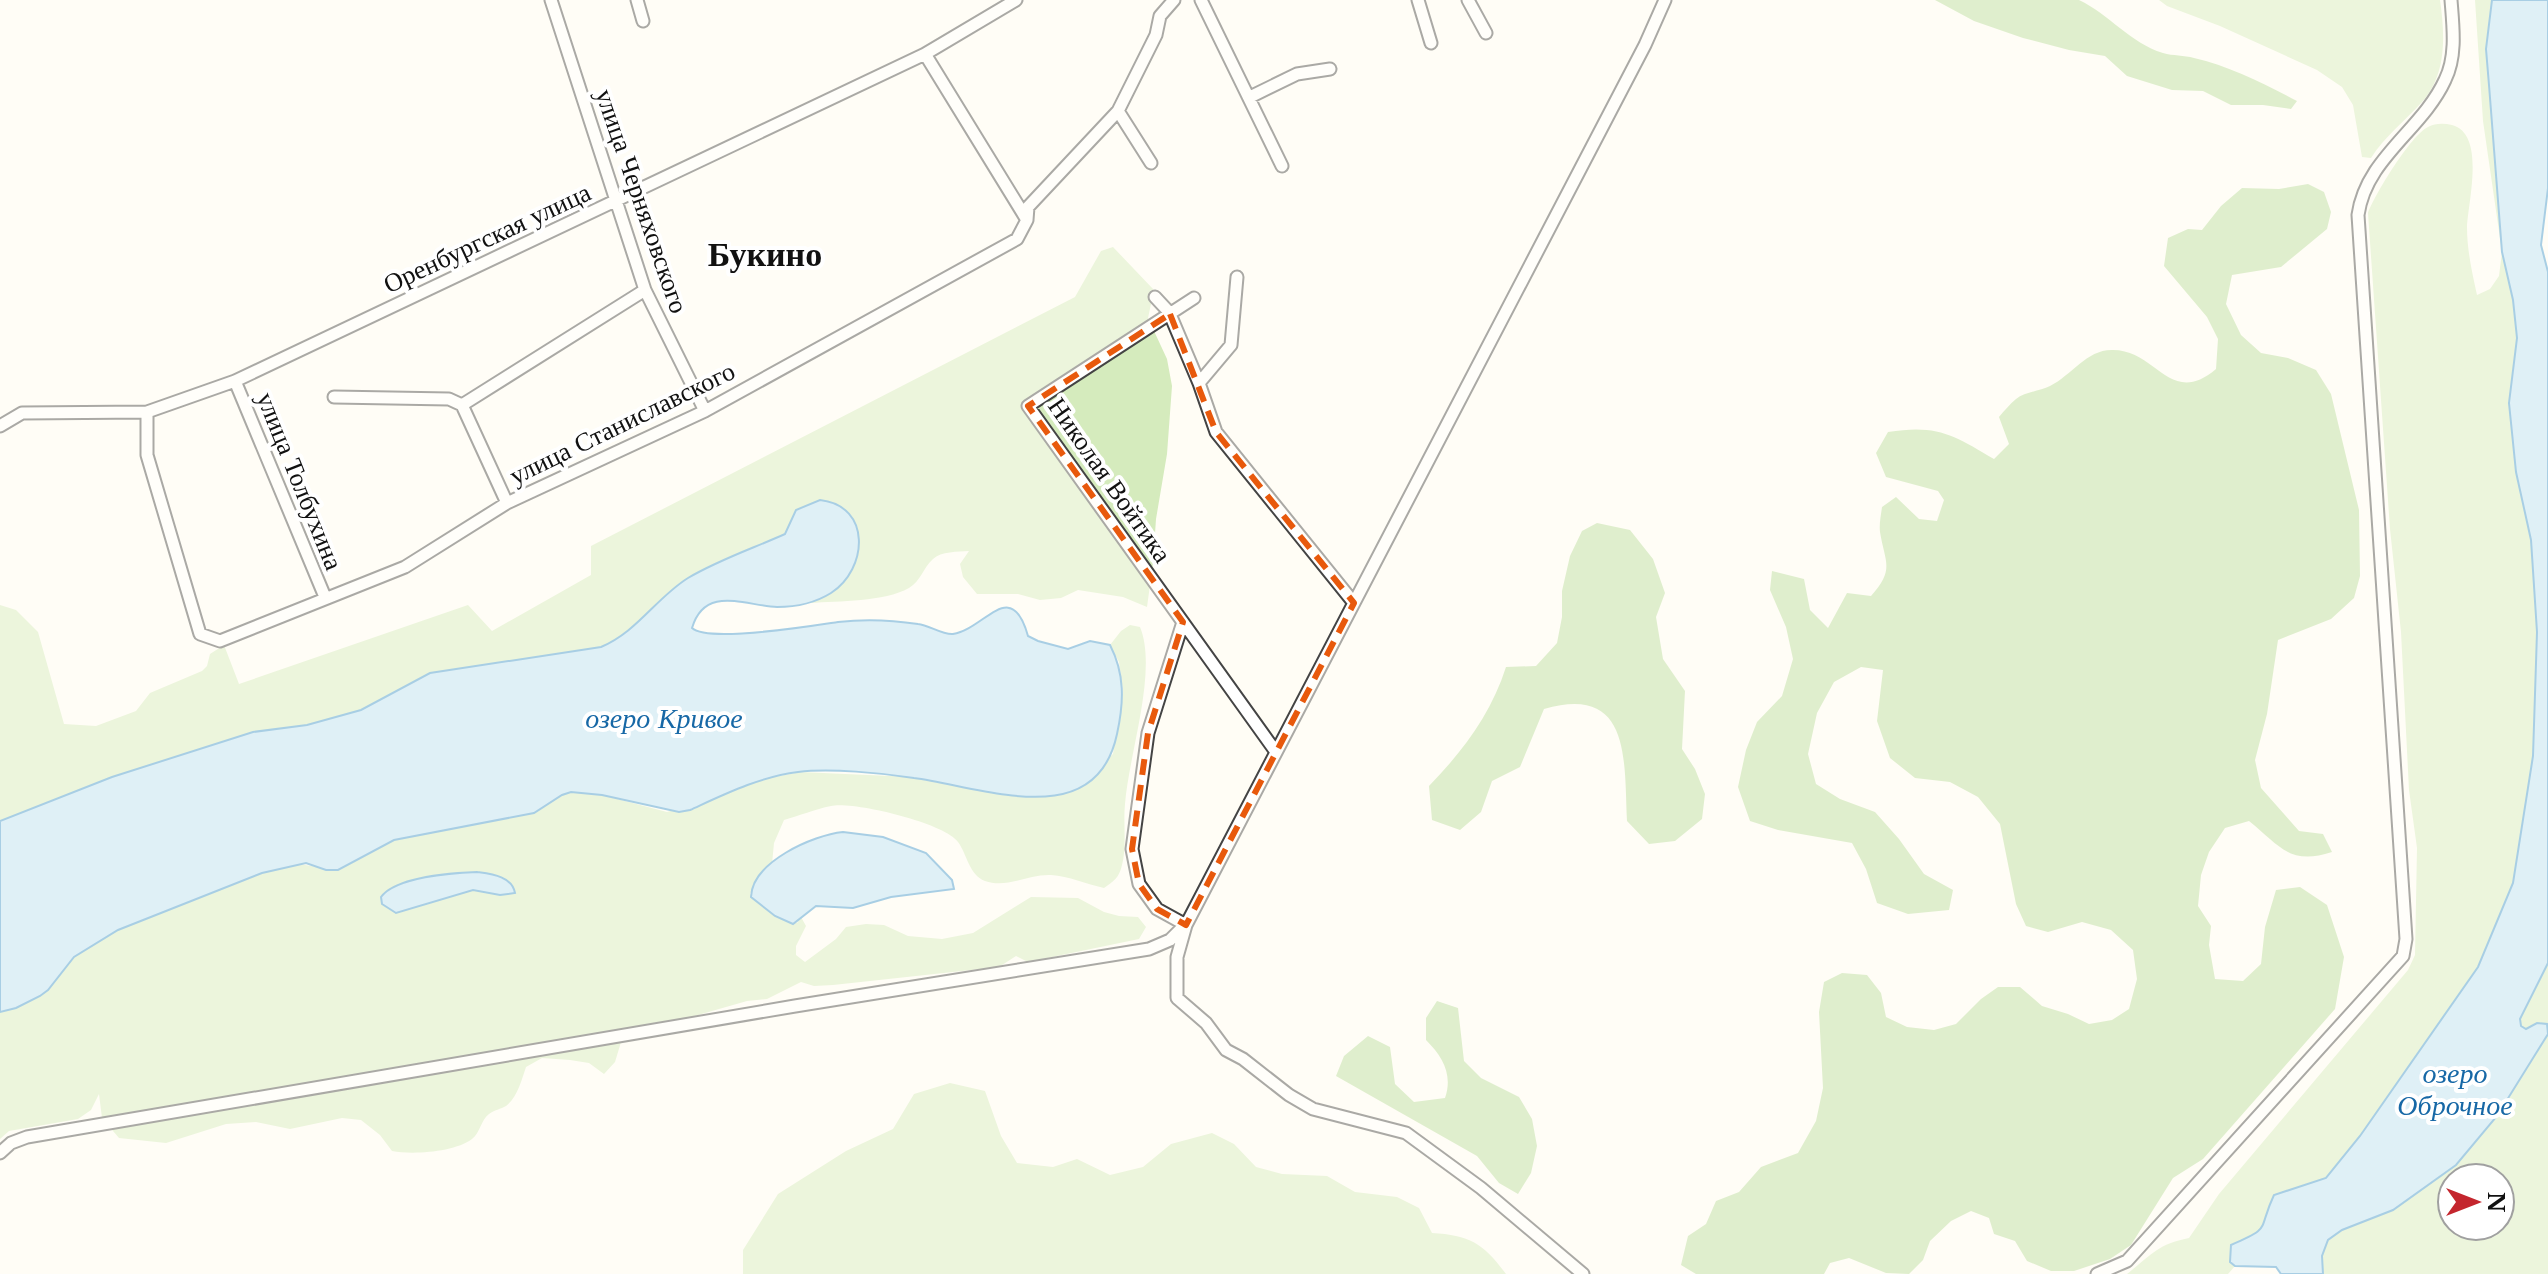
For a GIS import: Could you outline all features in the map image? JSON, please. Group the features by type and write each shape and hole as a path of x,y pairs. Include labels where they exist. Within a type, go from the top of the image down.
{"street":[{"name":"улица Черняховского","path":"551,0 645,290 705,411"},
{"path":"637,0 643,21"},
{"name":"Оренбургская улица","path":"0,426 22,413 147,412 235,381 925,54 1016,0"},
{"name":"улица Станиславского","path":"147,412 147,455 200,634 220,641 325,597 357,587 405,567 507,503 705,411 1017,239 1027,220 1028,207 1118,111 1156,35 1160,16 1174,0"},
{"path":"1201,0 1282,166"},
{"path":"1418,0 1431,43"},
{"path":"1468,0 1486,33"},
{"path":"1583,1274 1481,1188 1406,1133 1313,1109 1226,1050 1206,1023 1177,998 1177,957 1186,925 1645,45 1665,0"},
{"path":"2097,1274 2127,1261 2403,956 2406,939 2358,215 2361,196 2369,180 2427,110 2446,79 2453,50 2451,0"},
{"path":"925,54 1027,220"},
{"path":"1250,97 1297,74 1330,69"},
{"path":"1118,111 1151,163"},
{"path":"1199,383 1231,345 1237,277"},
{"path":"462,405 645,290"},
{"path":"1155,297 1170,314 1216,432 1354,603"},
{"name":"Николая Войтика","path":"1183,622 1028,406 1194,298"},
{"name":"улица Толбухина","path":"235,381 325,597"},
{"path":"334,397 449,399 462,405 507,503"},
{"path":"1183,622 1276,752"},
{"path":"1183,622 1148,733 1132,849 1139,884 1157,909 1186,925"},
{"path":"0,1153 11,1143 27,1137 1149,949 1170,940 1186,925"}],"highlighted area":[{"path":"1170,314 1216,432 1354,603 1186,925 1157,909 1139,884 1132,849 1148,733 1183,622 1028,406"}],"green space":[{"path":"1935,0 2079,0 2151,48 2220,66 2297,101 2291,109 2231,105 2203,91 2172,90 2127,76 2105,56 2023,38 1974,21"},
{"path":"2159,0 2440,0 2443,40 2440,67 2422,102 2371,158 2362,157 2353,105 2342,87 2317,70"},
{"path":"2475,0 2492,0 2486,49 2502,252 2483,121"},
{"path":"2452,125 2462,131 2469,141 2473,170 2467,236 2477,295 2490,289 2499,276 2502,252 2513,300 2517,338 2509,403 2516,472 2531,540 2537,632 2533,756 2513,883 2478,967 2360,1136 2326,1178 2274,1195 2259,1231 2231,1245 2230,1262 2235,1266 2228,1274 2127,1274 2162,1247 2189,1238 2219,1194 2408,970 2415,955 2417,848 2409,790 2401,632 2390,529 2368,213 2403,153 2428,127"},
{"path":"2308,184 2324,192 2331,212 2327,229 2281,267 2232,275 2226,304 2241,335 2261,353 2288,358 2316,370 2331,394 2359,510 2360,576 2354,598 2331,619 2278,640 2267,714 2255,760 2261,788 2299,831 2323,834 2332,852 2306,857 2295,855 2249,821 2225,828 2209,852 2201,875 2198,906 2211,926 2209,945 2215,979 2243,981 2261,964 2265,927 2276,890 2300,887 2327,905 2344,957 2335,1009 2203,1159 2173,1178 2131,1245 2110,1259 2074,1271 2051,1271 2027,1261 2015,1241 1994,1234 1989,1218 1971,1211 1951,1221 1930,1241 1923,1260 1909,1274 1886,1273 1849,1258 1830,1263 1824,1274 1696,1274 1681,1265 1688,1236 1706,1224 1716,1201 1739,1192 1761,1167 1798,1153 1816,1121 1823,1088 1819,1012 1824,982 1842,973 1867,975 1881,993 1886,1017 1907,1027 1934,1030 1956,1024 1998,987 2020,987 2042,1006 2089,1024 2112,1020 2129,1009 2137,979 2133,950 2111,930 2082,922 2048,932 2026,926 2016,904 2000,824 1978,797 1950,782 1915,778 1890,758 1877,721 1883,670 1861,667 1834,682 1817,713 1808,754 1816,784 1840,799 1875,812 1924,874 1953,890 1949,910 1908,914 1877,903 1866,869 1852,843 1778,830 1750,821 1738,787 1746,750 1757,722 1782,696 1793,659 1786,627 1770,590 1772,571 1804,579 1810,610 1828,628 1847,593 1871,596 1883,579 1886,566 1880,529 1882,507 1896,497 1919,519 1937,521 1944,500 1938,491 1886,477 1876,453 1888,432 1933,431 1956,438 1994,459 2009,444 1999,417 2009,405 2028,393 2058,381 2095,354 2113,350 2128,352 2175,380 2187,382 2200,379 2216,369 2218,339 2207,317 2164,266 2168,238 2188,229 2202,230 2221,206 2242,188 2279,189"},
{"path":"1113,247 1154,290 1148,318 1167,359 1172,386 1167,454 1156,519 1147,607 1123,597 1078,590 1061,598 1040,600 1018,594 977,594 963,577 960,564 969,551 936,556 913,585 899,593 861,600 810,603 832,592 796,510 785,534 688,578 625,633 601,647 430,673 361,710 307,725 253,732 112,777 0,821 0,605 16,610 38,632 64,724 96,726 136,711 150,693 202,671 210,654 224,645 239,684 468,605 492,631 591,575 591,546 1075,297 1101,251"},
{"path":"1597,523 1630,530 1653,559 1665,593 1656,617 1663,659 1685,691 1682,749 1695,769 1705,794 1702,819 1675,841 1649,844 1627,821 1625,774 1617,732 1608,717 1593,707 1572,704 1544,709 1520,767 1492,781 1481,812 1460,830 1432,820 1429,786 1475,731 1506,667 1536,666 1557,643 1562,617 1562,591 1570,556 1582,531"},
{"path":"1130,625 1140,627 1146,666 1125,804 1123,858 1118,876 1108,886 1104,888 1051,875 1001,883 985,881 975,874 958,842 950,835 898,815 842,805 784,820 774,843 772,864 750,894 797,923 801,917 806,926 796,946 796,955 805,962 836,939 846,927 884,925 908,936 942,939 973,933 1031,897 1078,898 1104,912 1138,917 1146,927 1139,939 1028,962 1016,956 999,967 833,985 814,986 801,982 767,999 647,1024 621,1042 615,1062 604,1074 589,1063 570,1060 542,1058 526,1067 510,1103 486,1117 472,1139 445,1150 392,1151 380,1135 361,1120 342,1118 290,1129 256,1122 226,1124 166,1143 119,1138 102,1118 99,1094 91,1110 78,1119 9,1131 0,1139 0,1012 40,996 74,957 118,930 262,873 298,864 339,870 394,840 534,813 571,792 602,795 667,812 755,781 800,772 913,777 1017,796 1067,793 1113,754 1123,691 1119,662 1110,645","holes":["477,872 499,876 510,882 500,895 473,890 396,913 382,904 381,897 388,890 411,881"]},
{"path":"2548,963 2548,1026 2526,1029 2521,1027 2520,1019"},
{"path":"1437,1001 1458,1008 1464,1061 1481,1078 1519,1097 1532,1119 1537,1146 1531,1173 1518,1194 1499,1183 1477,1156 1336,1076 1344,1056 1368,1036 1390,1047 1395,1084 1414,1102 1445,1098 1448,1082 1445,1067 1426,1040 1426,1018"},
{"path":"2548,1034 2548,1274 2323,1274 2322,1256 2328,1240 2342,1230 2393,1210 2436,1162 2436,1242 2516,1242 2516,1162 2436,1162"},
{"path":"950,1083 985,1091 1001,1136 1017,1163 1053,1167 1077,1159 1110,1175 1143,1167 1171,1144 1212,1133 1234,1144 1256,1167 1282,1174 1327,1176 1355,1192 1397,1197 1419,1208 1432,1233 1456,1236 1475,1243 1506,1274 743,1274 743,1250 778,1194 846,1151 893,1129 914,1094"}],"water":[{"name":"озеро Оброчное","path":"2492,0 2548,0 2548,188 2541,245 2548,272 2548,963 2520,1019 2521,1026 2526,1029 2537,1023 2547,1024 2548,1034 2497,1116 2459,1162 2436,1162 2436,1179 2393,1210 2342,1230 2328,1240 2322,1256 2323,1274 2281,1274 2276,1267 2235,1266 2230,1262 2231,1245 2259,1231 2274,1195 2326,1178 2360,1136 2478,967 2513,883 2533,756 2537,632 2531,540 2516,472 2509,403 2517,338 2513,300 2502,252 2486,49"},
{"name":"озеро Кривое","path":"820,500 837,505 849,514 856,526 859,540 857,555 843,582 831,593 798,605 777,607 716,602 698,614 692,628 702,632 738,634 878,620 922,625 953,634 996,611 1005,608 1014,610 1028,636 1038,641 1068,649 1090,641 1110,645 1121,677 1122,699 1117,734 1105,765 1086,784 1062,794 1034,797 887,774 840,771 784,774 679,812 602,795 571,792 534,813 394,840 338,870 326,870 306,863 262,873 118,930 74,957 40,996 0,1012 0,821 112,777 253,732 307,725 361,710 430,673 601,647 625,633 688,578 785,534 796,510"},
{"path":"843,832 883,837 926,853 952,880 954,889 891,897 853,908 816,906 793,924 775,916 751,897 754,884 762,872 786,852 816,838"},
{"path":"477,872 505,879 515,893 500,895 473,890 396,913 382,904 381,897 399,885 440,875"}],"district":[{"name":"Букино","path":"765,254"}]}
